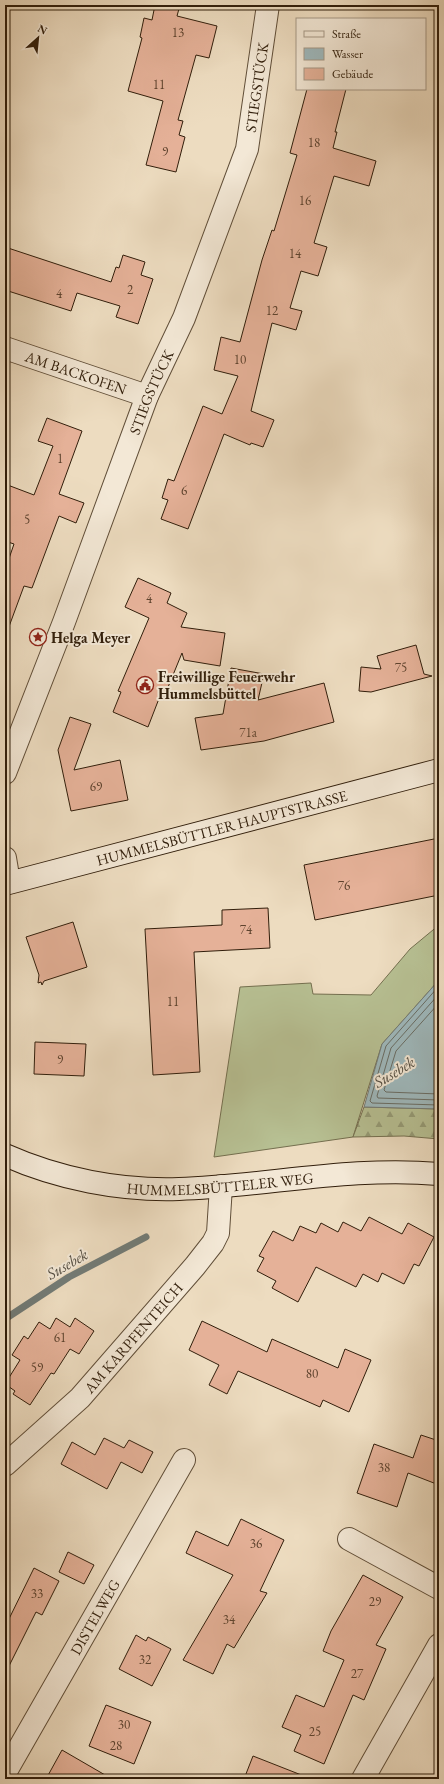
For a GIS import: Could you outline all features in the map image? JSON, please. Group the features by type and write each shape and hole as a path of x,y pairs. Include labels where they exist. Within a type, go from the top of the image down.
{"street":[{"name":"STIEGSTÜCK","path":"5,772 64,622 147,396 184,318 247,149 268,5"},
{"name":"AM BACKOFEN","path":"5,348 147,396"},
{"name":"HUMMELSBÜTTLER HAUPTSTRASSE","path":"7,883 439,770"},
{"path":"5,858 7,883"},
{"name":"HUMMELSBÜTTELER WEG","path":"5,1155 58,1174 94,1183 124,1187 178,1189 369,1171 439,1174"},
{"name":"AM KARPFENTEICH","path":"5,1465 80,1398 195,1266 213,1243 218,1233 221,1186"},
{"name":"DISTELWEG","path":"5,1773 184,1460"},
{"path":"349,1539 439,1588"},
{"path":"363,1779 439,1645"}],"green space":[{"path":"439,925 439,980 382,1044 353,1137 214,1157 240,987 311,983 313,994 371,995 410,949"},
{"path":"364,1107 439,1109 439,1139 404,1136 353,1137"}],"water":[{"path":"439,980 439,1109 364,1107 382,1044"}],"building":[{"path":"155,5 180,5 177,16 217,26 209,58 196,55 178,120 183,121 179,135 185,137 176,172 146,165 163,101 128,91 142,38 140,37 144,18 152,20"},
{"path":"307,90 346,90 335,132 337,132 333,148 376,161 369,186 334,176 314,243 327,247 318,276 301,271 290,308 302,311 296,330 272,323 251,411 274,420 263,447 251,443 250,445 224,434 188,529 161,519 168,500 162,498 168,479 174,481 203,406 222,414 238,376 214,370 221,337 240,342 262,260 272,230 274,231 297,155 290,153"},
{"path":"5,247 111,282 116,267 119,268 123,255 145,262 141,275 153,279 138,324 116,317 120,306 77,293 71,311 5,290"},
{"path":"47,418 82,431 59,494 84,503 76,523 59,516 32,588 24,586 7,632 5,632 5,570 14,544 5,541 5,484 34,495 53,446 38,441"},
{"path":"138,578 171,593 167,603 187,613 181,627 225,633 220,666 184,660 182,653 164,697 160,696 148,727 113,712 121,692 118,691 149,618 125,607"},
{"path":"416,645 424,674 432,676 371,692 359,691 361,667 381,669 377,656"},
{"path":"231,668 264,674 258,700 324,683 334,722 264,741 201,750 195,718 223,714"},
{"path":"70,717 91,724 74,770 120,760 128,800 71,811 58,750"},
{"path":"439,838 439,895 315,920 304,865"},
{"path":"268,908 270,948 194,952 200,1072 153,1075 145,929 222,925 222,910"},
{"path":"73,922 87,967 44,981 42,985 41,982 38,983 39,975 26,937"},
{"path":"35,1042 86,1044 84,1076 34,1074"},
{"path":"369,1217 402,1234 408,1223 434,1237 419,1266 414,1264 404,1284 382,1273 378,1282 363,1274 356,1287 316,1267 298,1302 272,1288 276,1281 257,1271 264,1258 259,1256 273,1231 293,1241 300,1226 316,1233 321,1223 338,1232 343,1222 361,1231"},
{"path":"56,1318 70,1327 75,1318 94,1331 79,1354 70,1349 54,1374 51,1373 30,1405 13,1394 15,1391 5,1384 20,1360 12,1355 24,1336 28,1339 39,1322 50,1329"},
{"path":"202,1321 267,1352 272,1339 338,1368 345,1349 371,1360 349,1412 323,1400 320,1407 238,1371 227,1394 209,1385 219,1365 189,1350"},
{"path":"421,1435 439,1441 439,1485 408,1473 397,1507 357,1493 374,1444 413,1458"},
{"path":"104,1438 124,1448 129,1440 153,1452 142,1473 121,1462 107,1489 61,1464 72,1442 95,1455"},
{"path":"241,1519 284,1540 260,1591 267,1593 234,1648 227,1644 213,1674 183,1660 233,1575 186,1553 196,1531 228,1546"},
{"path":"68,1552 94,1565 84,1584 59,1572"},
{"path":"34,1568 59,1581 42,1615 36,1612 5,1674 5,1627"},
{"path":"363,1575 403,1597 376,1645 386,1649 364,1700 353,1695 324,1764 294,1751 301,1735 282,1727 296,1695 324,1707 344,1660 323,1651 331,1631"},
{"path":"136,1635 146,1641 148,1637 171,1649 152,1686 119,1669"},
{"path":"106,1705 151,1722 134,1764 89,1746"},
{"path":"62,1750 112,1779 46,1779"},
{"path":"253,1756 309,1778 244,1779"}],"waterway":[{"name":"Susebek","path":"5,1319 69,1277 146,1237"}],"place":[{"name":"Helga Meyer","path":"38,637"},
{"name":"Freiwillige Feuerwehr Hummelsbüttel","path":"145,685"}]}
